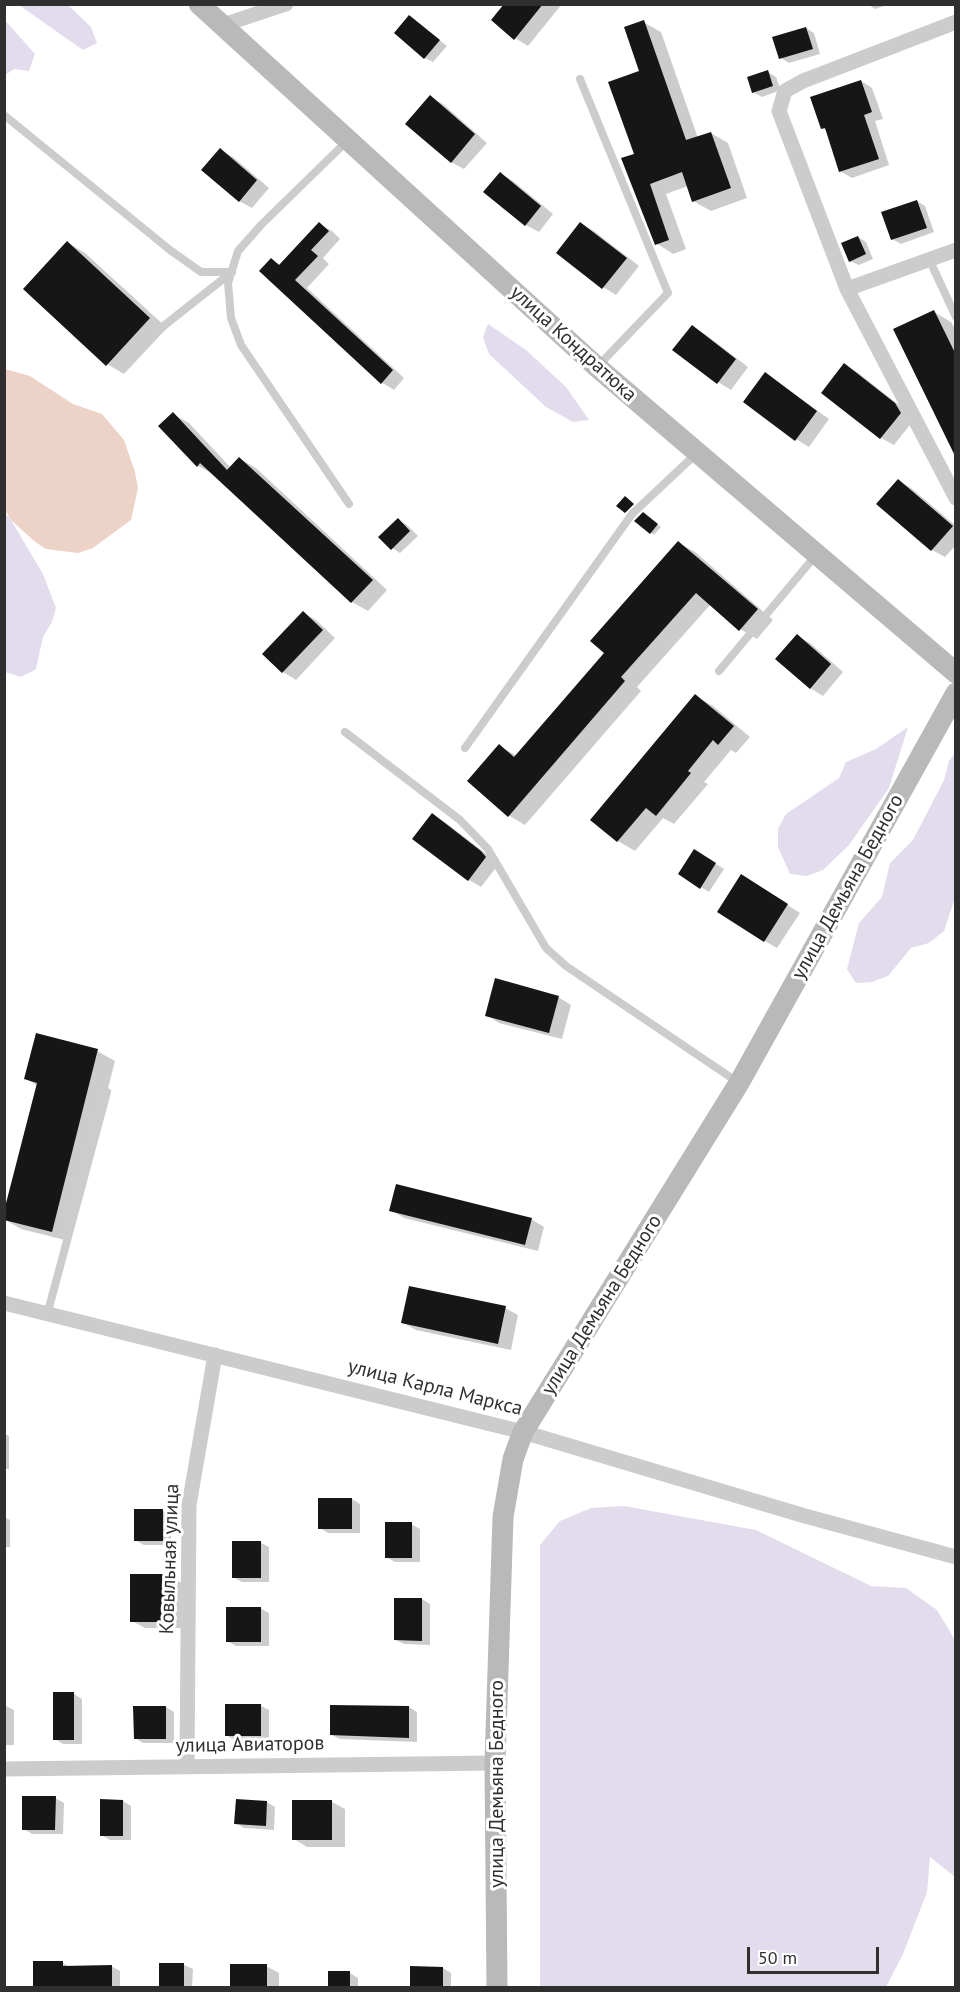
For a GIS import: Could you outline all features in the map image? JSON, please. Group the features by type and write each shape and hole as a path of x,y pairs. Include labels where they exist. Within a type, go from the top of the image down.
{"street":[{"path":"223,25 286,4"},
{"name":"улица Кондратюка","path":"200,5 597,367 956,673"},
{"path":"956,22 803,81 785,91 779,111 847,289 956,498"},
{"path":"847,289 956,250"},
{"name":"улица Демьяна Бедного","path":"497,1988 495,1763 503,1517 513,1459 523,1432 739,1083 956,693"},
{"name":"улица Карла Маркса","path":"4,1303 523,1432 806,1516 956,1557"},
{"name":"Ковыльная улица","path":"188,1767 189,1505 215,1355"},
{"name":"улица Авиаторов","path":"4,1769 495,1763"}],"lane":[{"path":"580,79 668,293 597,367"},
{"path":"4,115 170,250 201,272 232,272"},
{"path":"348,141 262,224 238,251 228,283 231,318 241,345 349,504"},
{"path":"929,259 956,317"},
{"path":"161,328 232,272"},
{"path":"465,748 632,514 698,453"},
{"path":"719,671 817,554"},
{"path":"345,732 460,820 488,849 546,948 566,966 739,1083"},
{"path":"47,1315 107,1092"}],"shaded area":[{"path":"19,5 68,5 91,27 97,43 83,50"},
{"path":"4,19 35,54 29,71 14,69 5,75"},
{"path":"488,324 526,350 566,387 589,420 573,422 546,407 489,354 483,337"},
{"path":"5,369 30,376 73,404 102,414 124,440 138,488 131,520 93,548 78,553 46,549 11,520 5,510"},
{"path":"5,513 43,574 56,608 52,622 43,637 36,669 21,677 5,672"},
{"path":"908,727 889,788 849,845 823,870 807,876 790,874 778,847 778,829 786,814 839,778 846,762 876,749"},
{"path":"955,753 955,898 944,931 929,943 911,948 888,976 872,982 856,983 847,969 859,923 882,897 890,863 913,840 944,780 949,761"},
{"path":"624,1506 756,1530 871,1586 906,1588 937,1610 955,1640 955,1877 930,1857 927,1892 903,1954 886,1987 540,1987 540,1545 560,1521 591,1508"}],"building":[{"path":"504,4 543,4 514,40 491,20"},
{"path":"409,15 440,40 424,59 394,33"},
{"path":"644,20 686,140 711,132 731,188 692,202 682,172 650,184 669,240 655,245 621,158 634,154 608,82 639,71 624,27"},
{"path":"806,27 813,49 779,59 772,37"},
{"path":"768,70 773,86 752,93 747,77"},
{"path":"861,80 872,112 864,115 879,159 839,172 825,128 821,129 810,97"},
{"path":"430,95 475,134 451,163 405,124"},
{"path":"220,148 257,180 239,202 201,170"},
{"path":"500,172 541,206 525,226 483,192"},
{"path":"917,200 927,228 891,240 881,212"},
{"path":"319,222 329,231 311,250 318,256 295,280 393,370 381,384 259,271 271,258 279,265"},
{"path":"580,222 627,258 602,289 556,253"},
{"path":"858,236 866,254 849,262 841,243"},
{"path":"67,241 150,318 106,366 23,289"},
{"path":"934,310 956,355 956,458 893,329"},
{"path":"692,325 736,359 717,384 672,350"},
{"path":"844,363 895,403 901,413 880,439 821,393"},
{"path":"765,372 817,411 795,441 743,402"},
{"path":"173,412 227,470 239,457 373,580 351,603 200,463 197,467 158,426"},
{"path":"898,479 953,526 931,551 876,504"},
{"path":"625,496 634,504 625,513 616,506"},
{"path":"643,512 658,524 650,534 634,521"},
{"path":"398,518 410,531 391,550 378,537"},
{"path":"678,541 758,609 739,631 696,593 621,677 625,681 508,817 467,781 499,744 514,757 604,653 590,641"},
{"path":"303,611 323,630 282,673 262,654"},
{"path":"797,634 831,664 810,689 775,659"},
{"path":"695,694 734,726 718,745 713,740 688,771 691,773 656,816 646,808 617,842 590,820"},
{"path":"432,813 486,857 468,881 412,839"},
{"path":"694,849 716,863 700,889 678,874"},
{"path":"741,874 788,904 764,942 717,912"},
{"path":"495,978 559,996 549,1033 485,1016"},
{"path":"36,1033 98,1049 52,1232 4,1220 4,1211 37,1083 24,1079"},
{"path":"396,1184 532,1218 525,1245 389,1211"},
{"path":"409,1286 506,1306 498,1344 401,1323"},
{"path":"318,1498 352,1498 352,1529 318,1529"},
{"path":"134,1509 163,1509 163,1541 134,1541"},
{"path":"385,1522 412,1522 412,1558 385,1558"},
{"path":"232,1541 261,1541 261,1578 232,1578"},
{"path":"130,1574 169,1574 169,1622 130,1622"},
{"path":"394,1598 422,1598 422,1641 394,1640"},
{"path":"226,1607 261,1607 261,1642 226,1642"},
{"path":"53,1692 74,1692 74,1740 53,1740"},
{"path":"225,1704 261,1704 261,1736 225,1736"},
{"path":"330,1705 409,1706 409,1738 330,1735"},
{"path":"133,1706 166,1706 166,1739 134,1739"},
{"path":"22,1796 56,1796 55,1830 22,1830"},
{"path":"100,1799 123,1800 123,1836 100,1836"},
{"path":"236,1799 267,1801 266,1826 234,1824"},
{"path":"292,1800 332,1800 332,1840 292,1840"},
{"path":"33,1961 63,1961 63,1966 112,1965 112,1988 33,1988"},
{"path":"159,1963 184,1963 184,1988 159,1988"},
{"path":"230,1964 267,1964 267,1988 230,1988"},
{"path":"410,1966 443,1967 443,1988 410,1988"},
{"path":"328,1971 350,1971 350,1988 328,1988"}]}
